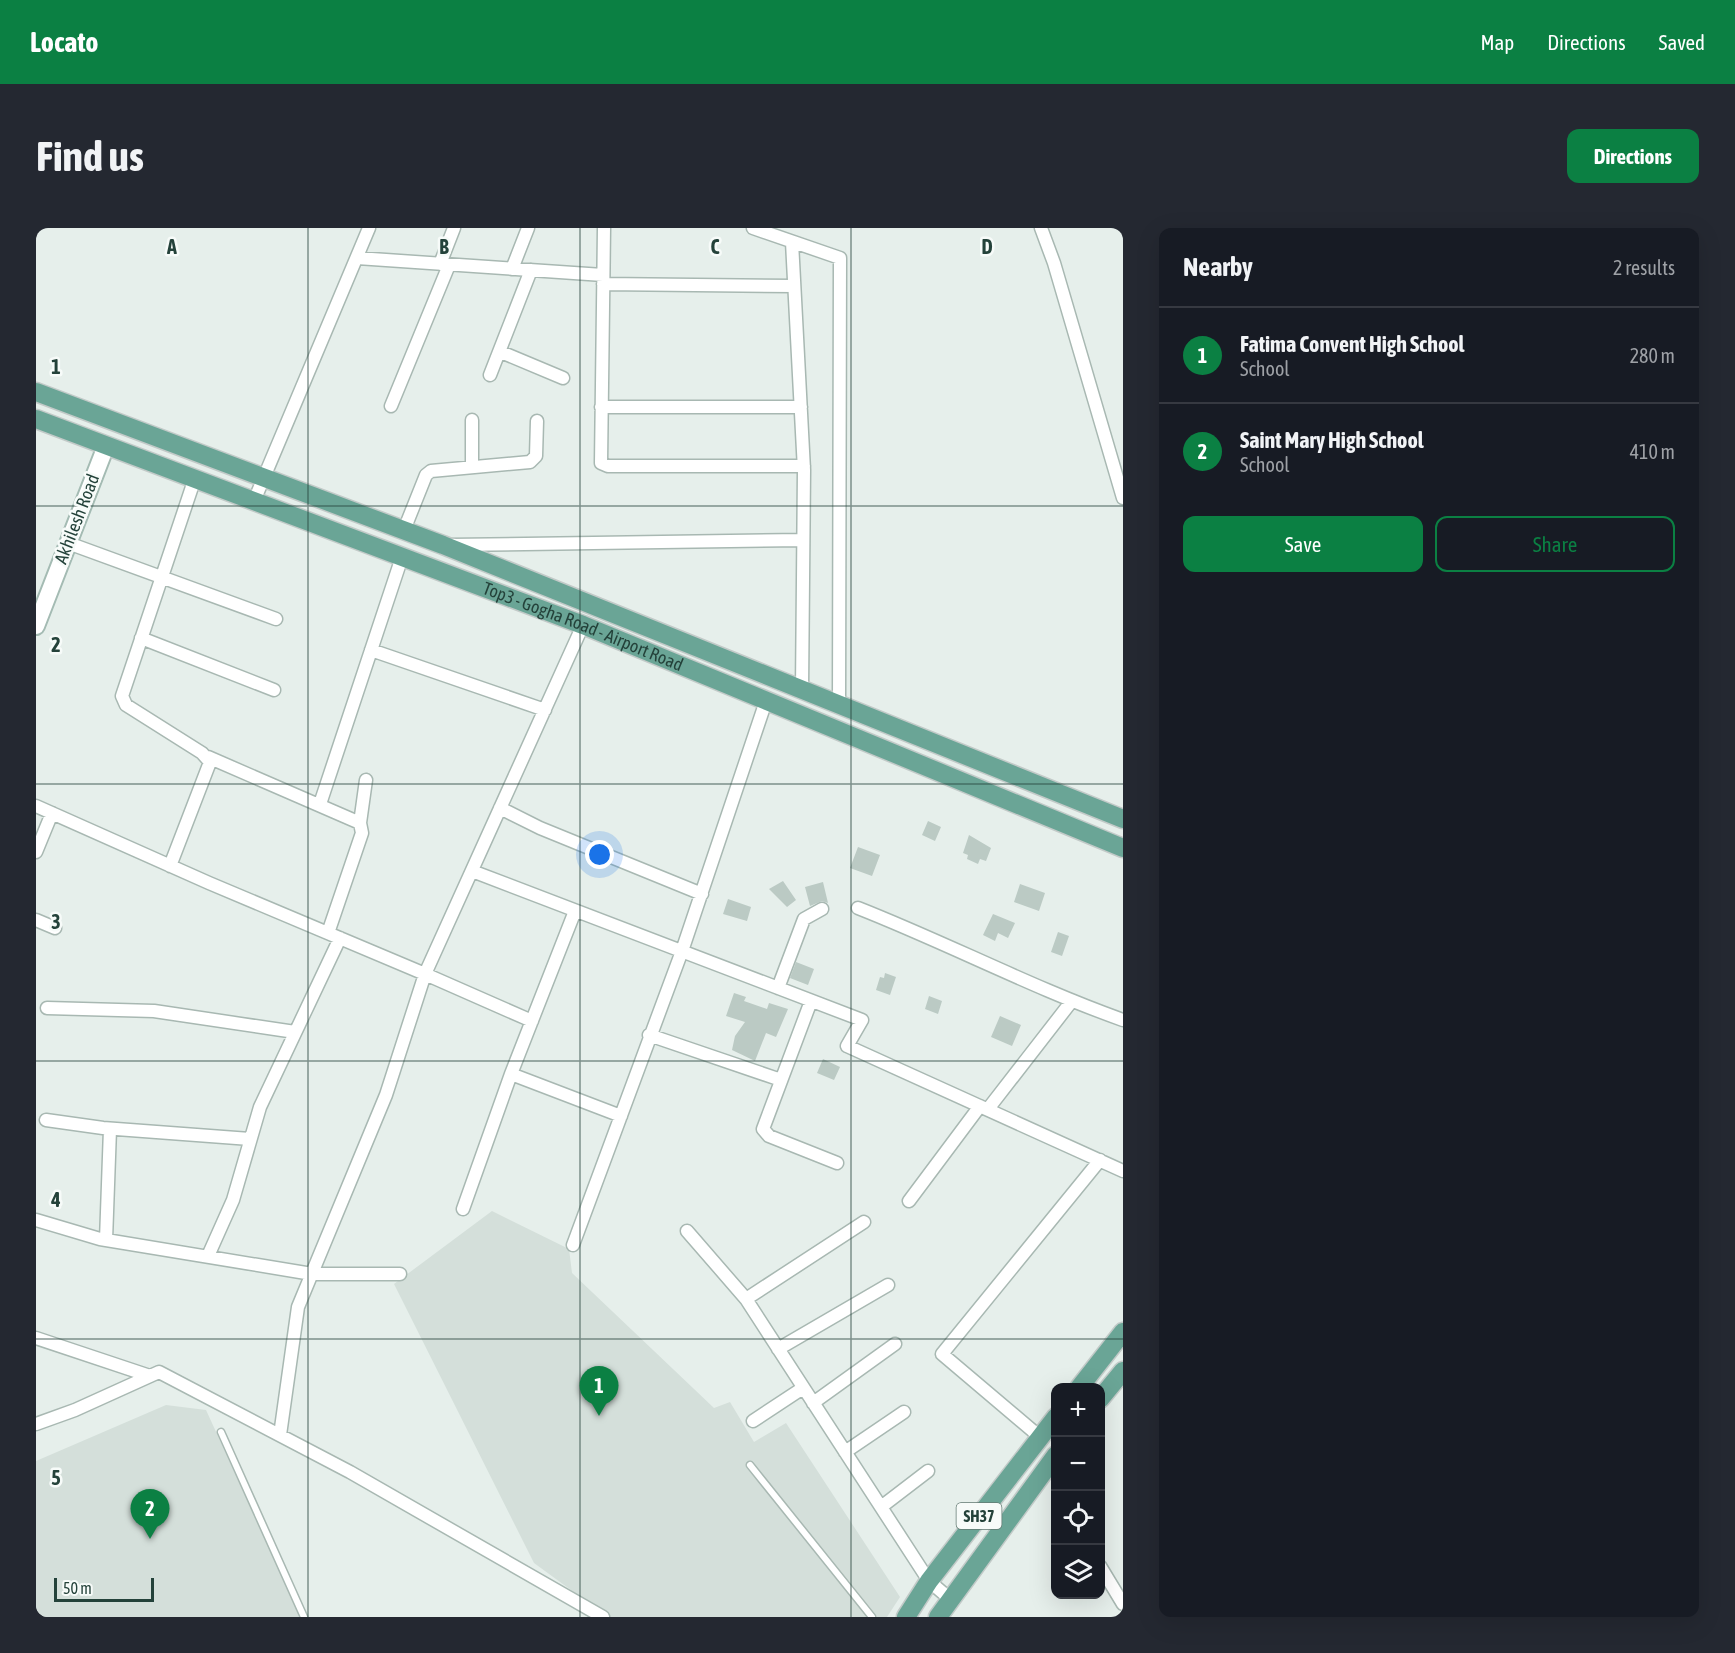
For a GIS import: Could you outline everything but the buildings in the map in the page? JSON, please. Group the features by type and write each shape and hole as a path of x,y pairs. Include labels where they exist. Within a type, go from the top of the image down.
{"main road":[{"name":"Top3 - Gogha Road - Airport Road","path":"36,392 443,545 1123,819"},
{"name":"Top3 - Gogha Road - Airport Road","path":"36,419 583,625 1123,848"},
{"path":"1083,1383 1123,1332"},
{"path":"1105,1394 1123,1371"},
{"name":"SH37","path":"906,1617 929,1581 1051,1424"},
{"name":"SH37","path":"938,1617 1051,1462"}],"street":[{"path":"254,501 369,228"},
{"path":"391,406 445,264 454,228"},
{"path":"512,269 528,228"},
{"path":"604,228 600,459 604,465 804,466"},
{"path":"753,228 840,258 839,705"},
{"path":"1041,228 1123,498"},
{"path":"792,242 804,466 802,689"},
{"path":"357,258 531,270 603,280 794,286"},
{"path":"490,375 501,352 531,270"},
{"path":"501,352 563,378"},
{"path":"601,408 801,406"},
{"path":"472,420 472,466"},
{"path":"404,530 426,475 431,471 533,460 536,456 537,421"},
{"name":"Akhilesh Road","path":"36,626 106,446"},
{"path":"195,478 122,691 123,701 208,757 360,823"},
{"path":"443,545 803,540"},
{"path":"68,543 161,579 276,619"},
{"path":"320,804 402,557"},
{"path":"280,1435 298,1308 386,1095 425,974 583,625"},
{"path":"141,638 274,690"},
{"path":"371,650 545,710"},
{"path":"573,1245 682,951 766,701"},
{"path":"170,866 209,769 208,757"},
{"path":"208,1256 233,1200 260,1107 295,1032 334,936 362,833 360,823 366,780"},
{"path":"36,806 532,1021"},
{"path":"500,808 540,828 702,894"},
{"path":"36,852 51,813"},
{"path":"472,871 862,1020 847,1046 1123,1171"},
{"path":"858,908 936,939 1071,1002 1123,1020"},
{"path":"778,988 804,919 822,909"},
{"path":"464,1209 511,1074 576,911"},
{"path":"36,920 55,928"},
{"path":"811,1000 763,1125 765,1133 837,1164"},
{"path":"909,1201 1071,1002"},
{"path":"47,1008 154,1011 295,1032"},
{"path":"649,1035 781,1080"},
{"path":"511,1074 621,1116"},
{"path":"46,1120 110,1128 250,1139"},
{"path":"106,1240 110,1128"},
{"path":"1040,1437 942,1354 1100,1160"},
{"path":"36,1220 106,1240 312,1274 400,1274"},
{"path":"746,1299 864,1222"},
{"path":"687,1232 746,1299 929,1581 950,1599"},
{"path":"778,1349 888,1285"},
{"path":"36,1338 150,1376"},
{"path":"813,1403 895,1344"},
{"path":"36,1424 75,1410 159,1372 360,1478 603,1617"},
{"path":"753,1421 803,1388"},
{"path":"845,1452 904,1412"},
{"path":"881,1507 927,1471"},
{"path":"1105,1573 1123,1604"}],"lane":[{"path":"220,1432 304,1617"},
{"path":"750,1465 872,1617"}],"shaded area":[{"path":"492,1211 569,1249 572,1273 714,1408 730,1402 754,1442 786,1423 900,1597 887,1617 608,1617 534,1563 394,1284"},
{"path":"166,1405 206,1410 301,1617 36,1617 36,1461"}],"place":[{"name":"Fatima Convent High School","path":"599,1416"},
{"name":"Saint Mary High School","path":"150,1539"}]}
